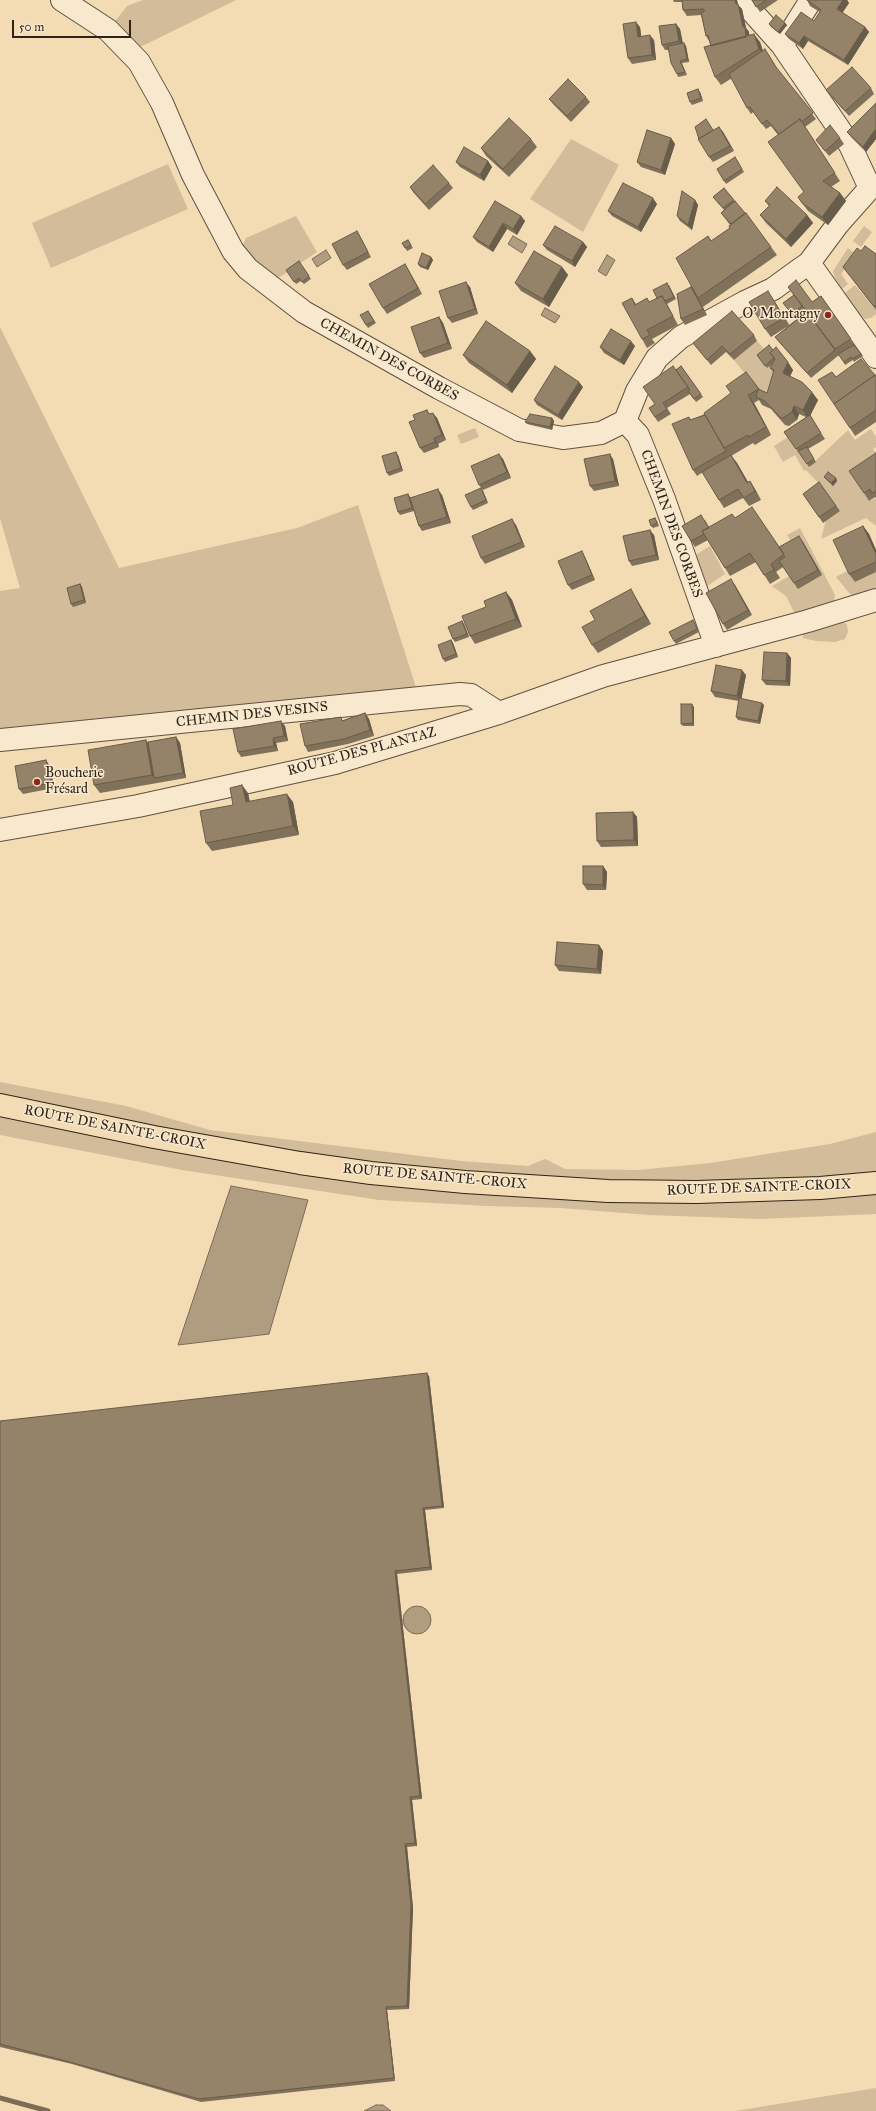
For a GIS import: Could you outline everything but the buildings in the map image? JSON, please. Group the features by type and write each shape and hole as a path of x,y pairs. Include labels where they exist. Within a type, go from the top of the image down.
{"main road":[{"name":"ROUTE DE SAINTE-CROIX","path":"0,1105 154,1138 300,1163 371,1173 465,1182 608,1191 697,1192 804,1189 876,1183"}],"street":[{"name":"CHEMIN DES CORBES","path":"62,0 108,30 139,62 162,103 193,175 233,251 248,269 304,312 438,388 519,430 563,438 601,433 625,421 638,435 664,499 716,646"},
{"path":"625,421 637,391 657,358 681,337 745,302 773,289 809,263 838,224 873,187 850,145 782,45 748,7 746,0"},
{"path":"782,45 811,0"},
{"path":"809,263 876,357"},
{"name":"ROUTE DES PLANTAZ","path":"0,830 138,806 335,763 499,713 603,676 716,646 876,600"},
{"name":"CHEMIN DES VESINS","path":"0,740 460,694 471,695 499,713"}],"shaded area":[{"path":"143,0 236,0 130,52 108,30 127,6"},
{"path":"571,139 619,165 583,232 530,199"},
{"path":"168,164 188,209 51,268 32,223"},
{"path":"296,216 317,252 274,281 242,247 246,238"},
{"path":"864,226 872,232 861,247 853,241"},
{"path":"513,236 527,244 522,253 508,244"},
{"path":"848,248 856,254 841,274 848,284 842,289 835,278 833,271"},
{"path":"326,250 331,258 317,267 312,259"},
{"path":"607,255 615,260 606,276 598,271"},
{"path":"855,285 876,310 876,314 871,318 865,319 860,315 845,293"},
{"path":"545,308 560,316 555,323 541,315"},
{"path":"0,327 119,568 297,528 358,505 419,697 0,740 0,591 20,588 0,518"},
{"path":"757,341 765,350 758,356 767,368 772,364 779,371 779,383 771,380 764,397 734,360"},
{"path":"475,428 479,437 461,444 457,435"},
{"path":"871,429 876,437 876,447 873,449 876,453 876,465 869,501 876,498 876,526 866,518 821,539 826,520 839,511 823,488 806,470 804,471 795,455 783,462 774,446 788,437 809,467 848,430 855,440"},
{"path":"800,528 835,595 834,601 830,605 795,614 786,596 772,586 789,576 794,546 787,535"},
{"path":"710,546 725,574 703,589 692,557"},
{"path":"849,570 855,582 876,572 876,592 857,597 850,594 836,577"},
{"path":"842,620 847,625 848,632 845,639 835,642 816,641 803,638 803,631"},
{"path":"0,1082 126,1106 210,1130 461,1161 528,1166 545,1159 565,1169 638,1170 710,1163 830,1144 876,1132 876,1214 760,1219 649,1215 561,1208 487,1206 379,1200 182,1170 0,1135"},
{"path":"231,1186 308,1200 269,1334 178,1345"},
{"path":"417,1606 427,1610 431,1620 427,1630 417,1634 407,1630 403,1620 407,1610"},
{"path":"876,2088 876,2111 735,2111"},
{"path":"376,2105 383,2105 391,2111 364,2111"}],"waterway":[{"path":"0,2098 48,2111"}],"place":[{"name":"O' Montagny","path":"828,315"},
{"name":"Boucherie Frésard","path":"37,782"}]}
